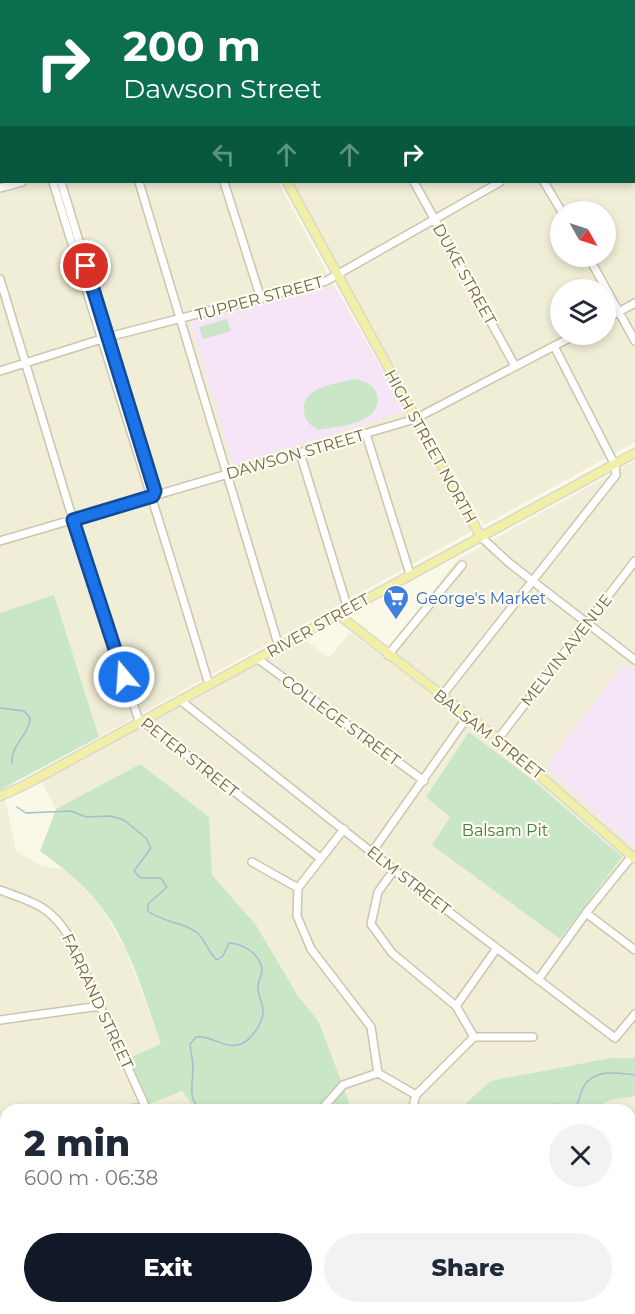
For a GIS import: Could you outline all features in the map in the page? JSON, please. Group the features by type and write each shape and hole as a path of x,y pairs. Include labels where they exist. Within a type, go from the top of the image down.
{"main road":[{"name":"HIGH STREET NORTH","path":"288,183 481,537"},
{"name":"RIVER STREET","path":"0,796 21,787 139,721 258,659 635,453"},
{"name":"BALSAM STREET","path":"344,611 344,619 441,697 498,739 634,858"}],"street":[{"path":"0,188 18,183"},
{"path":"53,183 89,288"},
{"path":"61,183 89,288 209,685"},
{"path":"139,183 182,318 225,474 279,647"},
{"path":"224,183 261,299"},
{"name":"DUKE STREET","path":"415,183 515,366"},
{"name":"TUPPER STREET","path":"0,371 104,338 326,281 498,183"},
{"path":"545,183 555,201"},
{"path":"594,267 635,341"},
{"name":"PETER STREET","path":"0,279 73,520 139,721 151,727 320,858"},
{"path":"616,314 635,303"},
{"path":"441,697 616,475 615,465 554,346"},
{"name":"DAWSON STREET","path":"0,541 415,419 554,346"},
{"path":"366,434 410,574"},
{"path":"300,453 344,611"},
{"name":"HIGH STREET NORTH","path":"481,537 488,546 635,660"},
{"name":"MELVIN AVENUE","path":"498,739 635,561"},
{"path":"388,655 462,565"},
{"name":"COLLEGE STREET","path":"258,659 424,781"},
{"name":"ELM STREET","path":"180,700 394,870 615,1038 635,1014"},
{"path":"372,852 468,716"},
{"path":"344,829 298,888 297,916 311,949 371,1027 376,1042 378,1073"},
{"path":"538,980 586,913 634,858"},
{"path":"252,862 298,888"},
{"path":"394,870 378,892 370,919 371,924 392,953 456,1006 474,1037"},
{"name":"FARRAND STREET","path":"0,890 42,906 57,918 68,935 124,1053 144,1104"},
{"path":"586,913 635,950"},
{"path":"456,1006 497,948"},
{"path":"0,1020 100,1006"},
{"path":"414,1104 416,1095 474,1037 533,1037"},
{"path":"326,1104 343,1085 378,1073 416,1095"}],"shaded area":[{"path":"0,183 279,183 335,287 190,320 233,463 406,411 472,531 99,737 54,595 0,613"},
{"path":"291,183 635,183 635,442 484,525"},
{"path":"335,287 406,411 233,465 190,320"},
{"path":"635,461 635,1058 610,1058 492,1081 465,1104 350,1104 319,1022 298,996 256,925 212,875 208,817 140,764 56,809 41,781 304,639 329,658 350,632 382,656 458,559"},
{"path":"624,663 635,671 635,848 545,766"},
{"path":"5,799 16,851 41,866 65,869 99,904 126,950 161,1044 147,1104 0,1104 0,800"},
{"path":"182,1091 192,1104 147,1104"},
{"path":"635,1096 635,1104 602,1104 611,1100"}],"green space":[{"path":"227,319 231,331 203,339 199,327"},
{"path":"355,379 368,384 376,391 377,405 373,412 357,422 337,427 319,430 310,424 306,419 304,408 309,395 323,387"},
{"path":"54,595 99,737 0,790 0,613"},
{"name":"Balsam Pit","path":"469,732 535,782 622,857 560,939 432,845 450,817 426,797"},
{"path":"140,764 209,817 212,875 256,925 298,996 319,1022 350,1104 192,1104 182,1091 147,1104 129,1058 161,1044 128,953 110,919 71,875 40,851 56,809"},
{"path":"610,1058 635,1058 635,1096 602,1104 465,1104 491,1081"}],"waterway":[{"path":"0,708 24,711 30,718 14,751 12,763"},
{"path":"17,807 26,813 71,811 86,817 110,816 124,820 146,838 151,848 134,871 141,878 161,878 167,887 148,904 148,911 197,933 217,960 223,956 229,943 250,950 258,959 262,970 258,986 263,1011 261,1021 253,1035 245,1042 235,1045 202,1037 196,1037 190,1044 193,1066 192,1096 196,1104"},
{"path":"577,1104 584,1086 594,1076 607,1073 635,1075"}],"place":[{"name":"George's Market","path":"396,621"}],"route":[{"path":"86,266 155,491 153,496 73,520 124,677"}]}
